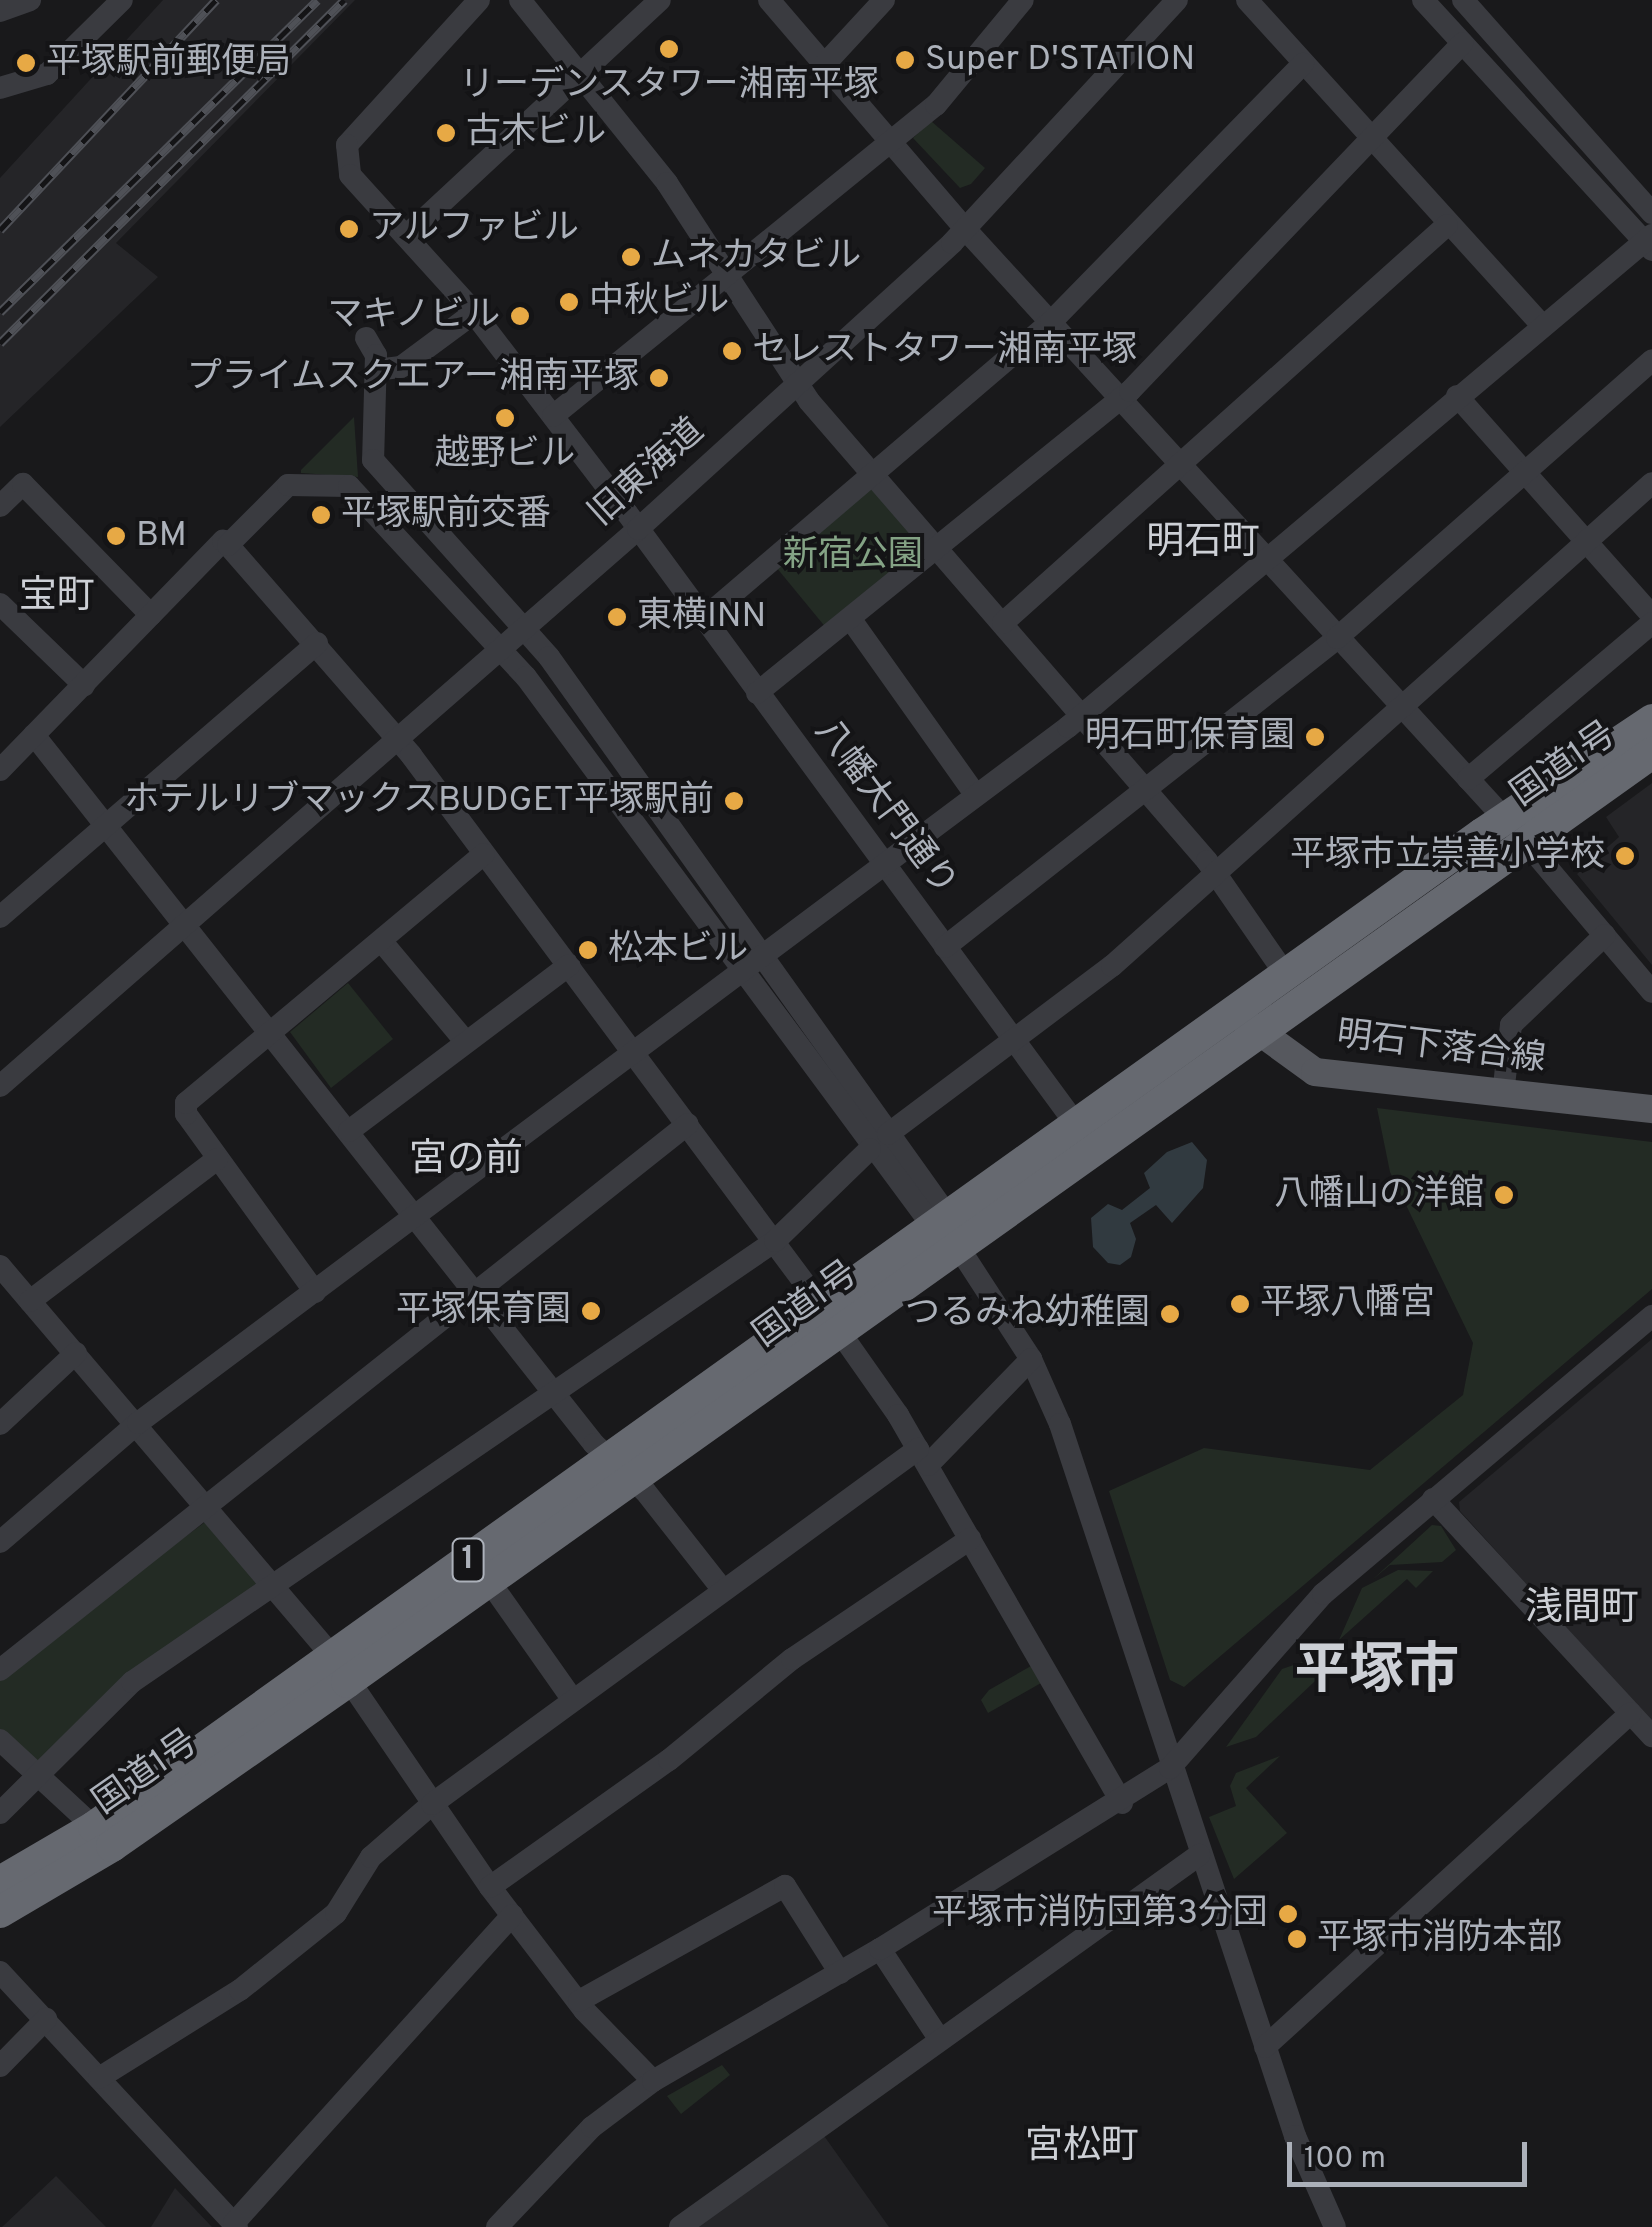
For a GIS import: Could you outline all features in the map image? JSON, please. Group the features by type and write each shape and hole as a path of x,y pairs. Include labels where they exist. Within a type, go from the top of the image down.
{"highway":[{"name":"国道1号","path":"0,1912 112,1846 340,1670 620,1469 831,1320 988,1223 1363,954 1652,720"},
{"name":"国道1号","path":"953,1242 1078,1127 1286,975 1515,829 1652,753"},
{"path":"1286,975 1306,980 1334,960 1363,954"},
{"name":"国道1号","path":"0,1882 489,1581 620,1469"}],"main road":[{"path":"1137,1085 1197,1056 1245,1022 1259,1027"},
{"name":"明石下落合線","path":"1259,1027 1288,1057 1315,1072 1652,1108"}],"street":[{"path":"0,11 30,0"},
{"path":"0,88 47,74 122,0"},
{"name":"八幡大門通り","path":"479,0 347,145 350,176 408,235 553,416 1078,1127"},
{"path":"520,0 580,73 728,272 798,382 938,550 1146,788 1214,872 1286,975"},
{"path":"408,235 660,0"},
{"path":"770,0 966,230 1263,560 1515,829 1652,992"},
{"path":"825,64 884,0"},
{"path":"553,416 936,105 1023,0"},
{"name":"旧東海道","path":"0,1086 638,529 966,230 1177,0"},
{"path":"1246,0 1543,326"},
{"path":"0,1542 138,1424 632,1048 1082,716 1457,396 1650,242 1424,0"},
{"path":"1464,0 1652,213"},
{"path":"757,694 1120,400 1462,43"},
{"path":"704,619 1051,322 1303,64"},
{"path":"1003,623 1181,469 1447,225"},
{"path":"376,370 401,367 474,314"},
{"path":"366,338 376,370 373,460 525,627 888,1134 953,1242 1031,1359 1060,1424 1170,1768 1265,2047 1332,2226"},
{"path":"944,947 1337,638 1652,360"},
{"path":"1457,396 1652,619 1468,779"},
{"path":"888,1134 1016,1044 1652,483"},
{"path":"0,506 23,484 151,615"},
{"path":"228,545 288,485 358,490 502,648 870,1149 953,1242"},
{"path":"0,770 223,540 398,738 831,1320 923,1457 1122,1804"},
{"path":"0,604 84,685"},
{"path":"852,620 976,794"},
{"path":"0,917 104,822 317,644"},
{"path":"34,735 554,1390 722,1589"},
{"path":"314,1292 186,1114 186,1103 272,1036 484,854"},
{"path":"1504,1094 1510,1024 1604,936"},
{"path":"383,943 464,1040"},
{"path":"348,1131 464,1040 569,965"},
{"path":"0,1670 688,1124"},
{"path":"0,1812 132,1682 774,1241 870,1149"},
{"path":"30,1300 218,1159"},
{"path":"3,1276 30,1300 138,1424 272,1585 340,1670 490,1887 578,2001 652,2080"},
{"path":"496,2227 592,2127 652,2080 880,1950 1122,1804 1170,1768 1323,1594 1652,1316"},
{"path":"0,1424 76,1353"},
{"path":"99,2078 240,1990 336,1913 371,1856 432,1804 722,1589 923,1457 1031,1359"},
{"path":"1433,1499 1652,1736"},
{"path":"490,1887 669,1760 792,1659 970,1538"},
{"path":"489,1581 572,1700"},
{"path":"1265,2047 1631,1713"},
{"path":"0,1740 94,1827"},
{"path":"680,2227 1200,1855"},
{"path":"578,2001 786,1886 840,1972"},
{"path":"0,1972 236,2225 512,1915"},
{"path":"880,1950 940,2040"},
{"path":"0,2066 46,2018"}],"shaded area":[{"path":"163,0 355,0 116,243 158,277 0,427 0,178"},
{"name":"平塚市立崇善小学校","path":"1652,783 1652,965 1577,874 1619,837 1606,817"},
{"path":"1192,1142 1207,1160 1203,1188 1172,1223 1156,1205 1130,1223 1136,1239 1131,1257 1120,1265 1108,1263 1093,1247 1091,1218 1108,1204 1122,1210 1150,1188 1144,1173 1167,1152"},
{"path":"1652,1339 1652,1723 1460,1511 1459,1502"},
{"path":"822,2133 889,2227 697,2227"},
{"path":"56,2176 106,2227 2,2227"},
{"path":"175,2188 212,2227 151,2227"}],"green space":[{"path":"931,121 985,168 971,184 960,188 913,138"},
{"path":"354,417 358,477 301,473 301,470"},
{"name":"新宿公園","path":"871,487 925,547 827,629 776,567"},
{"path":"348,983 393,1039 331,1088 290,1032"},
{"path":"1377,1108 1652,1142 1652,1289 1184,1687 1170,1680 1109,1491 1204,1448 1370,1470 1463,1395 1473,1343 1390,1172"},
{"path":"212,1517 265,1585 132,1682 39,1775 0,1740 0,1673"},
{"path":"1432,1525 1441,1526 1456,1550 1442,1562 1390,1565 1372,1580"},
{"path":"1398,1570 1433,1571 1416,1588 1407,1579 1339,1640 1362,1588"},
{"path":"1323,1655 1332,1665 1256,1737 1226,1747 1282,1669"},
{"path":"1031,1666 1041,1683 988,1713 981,1700 989,1690"},
{"path":"1280,1756 1246,1788 1287,1833 1234,1879 1209,1817 1236,1806 1230,1786 1236,1773"},
{"path":"722,2065 730,2075 681,2114 667,2096"}],"railway":[{"path":"0,230 216,0"},
{"path":"0,312 318,0"},
{"path":"0,343 344,0"}],"place":[{"name":"リーデンスタワー湘南平塚","path":"669,49"},
{"name":"Super D'STATION","path":"905,60"},
{"name":"平塚駅前郵便局","path":"26,63"},
{"name":"古木ビル","path":"446,133"},
{"name":"アルファビル","path":"349,229"},
{"name":"ムネカタビル","path":"631,257"},
{"name":"中秋ビル","path":"569,302"},
{"name":"マキノビル","path":"520,316"},
{"name":"セレストタワー湘南平塚","path":"732,351"},
{"name":"プライムスクエアー湘南平塚","path":"659,378"},
{"name":"越野ビル","path":"505,418"},
{"name":"平塚駅前交番","path":"321,515"},
{"name":"BM","path":"116,536"},
{"name":"東横INN","path":"617,617"},
{"name":"明石町保育園","path":"1315,737"},
{"name":"ホテルリブマックスBUDGET平塚駅前","path":"734,801"},
{"name":"平塚市立崇善小学校","path":"1625,856"},
{"name":"松本ビル","path":"588,950"},
{"name":"八幡山の洋館","path":"1504,1195"},
{"name":"平塚八幡宮","path":"1240,1304"},
{"name":"平塚保育園","path":"591,1311"},
{"name":"つるみね幼稚園","path":"1170,1314"},
{"name":"平塚市消防団第3分団","path":"1288,1914"},
{"name":"平塚市消防本部","path":"1297,1939"}],"district":[{"name":"明石町","path":"1203,544"},
{"name":"宝町","path":"57,598"},
{"name":"宮の前","path":"466,1161"},
{"name":"浅間町","path":"1582,1610"},
{"name":"平塚市","path":"1377,1674"},
{"name":"宮松町","path":"1082,2148"}]}
